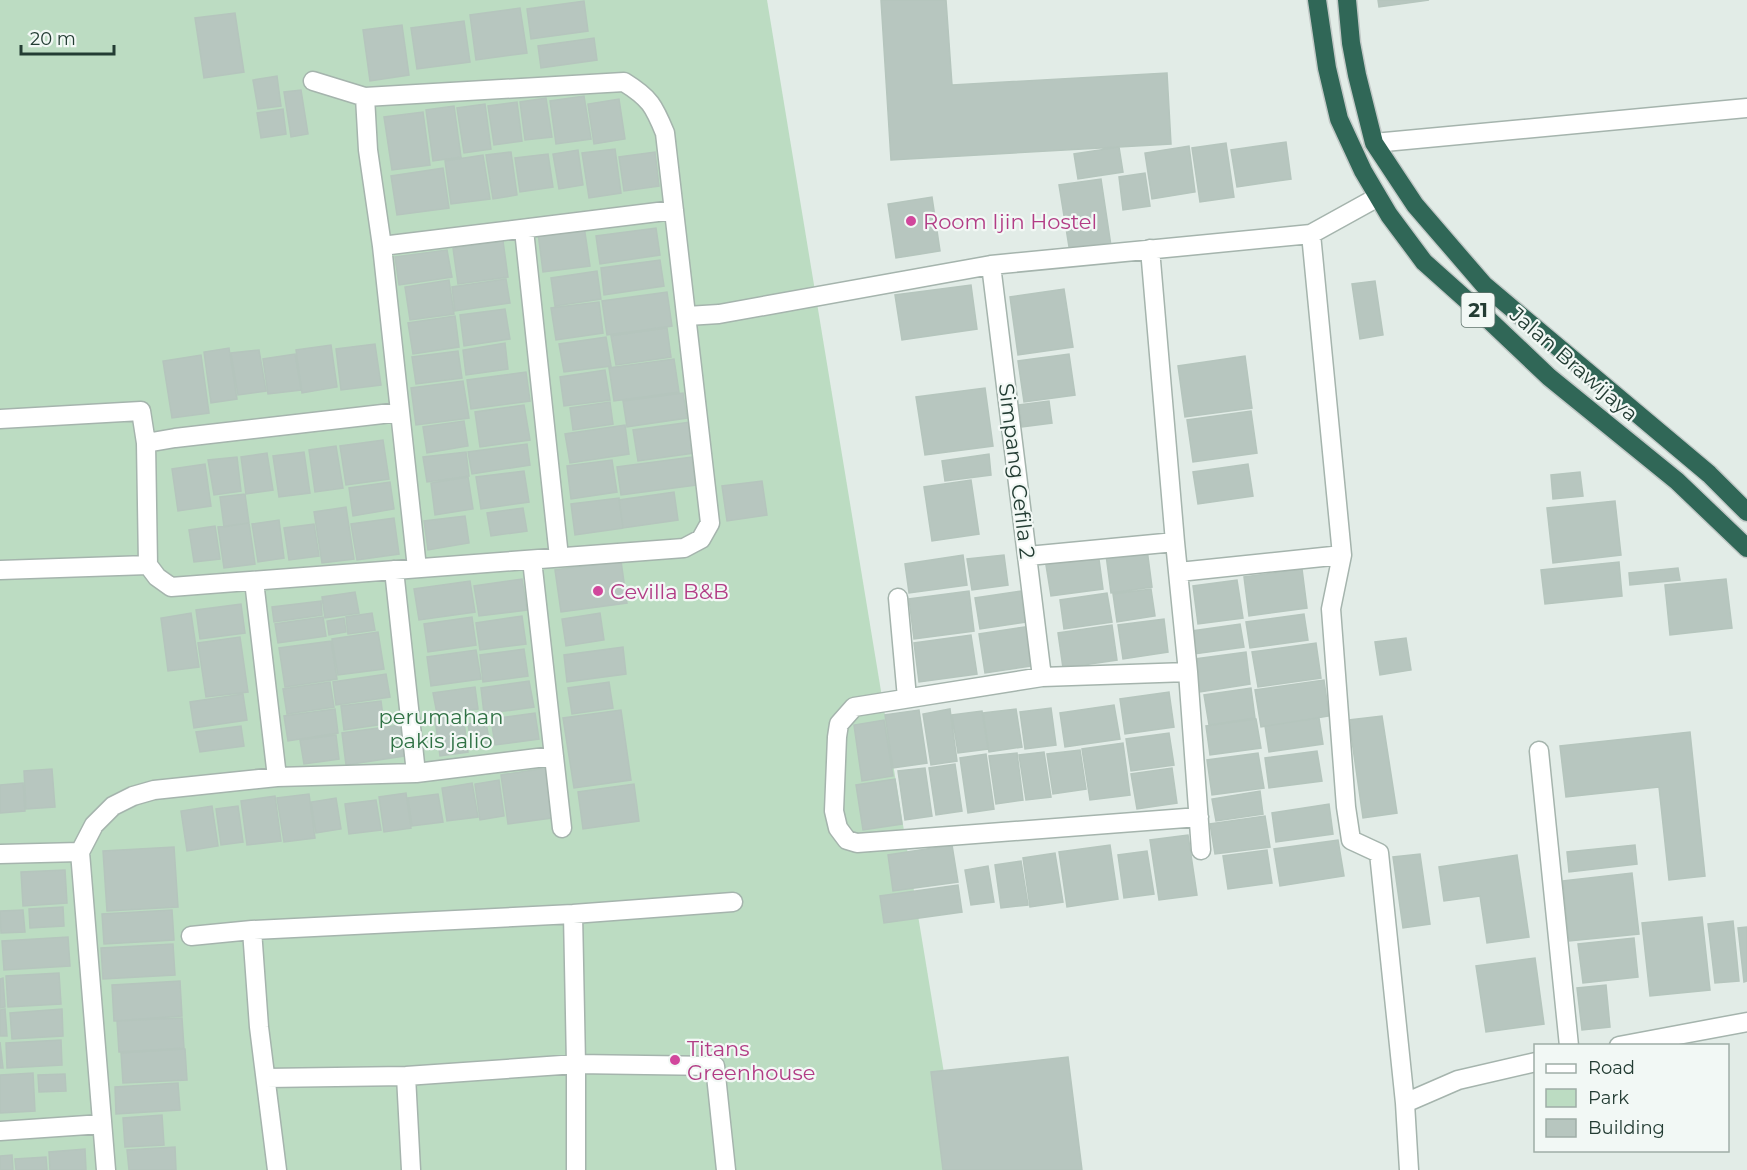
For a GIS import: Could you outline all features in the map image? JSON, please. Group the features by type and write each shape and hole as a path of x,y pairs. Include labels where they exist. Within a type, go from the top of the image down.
{"highway":[{"name":"Jalan Brawijaya","path":"1317,0 1327,68 1339,118 1363,171 1389,216 1424,262 1549,377 1677,481 1747,549"},
{"name":"Jalan Brawijaya","path":"1347,0 1357,75 1374,143 1414,205 1484,285 1708,474 1747,512"}],"street":[{"path":"0,419 141,411 146,443 148,565 157,577 171,587 684,548 702,539 710,523 687,316 665,133 654,107 640,92 624,82 365,97 313,81"},
{"path":"365,97 368,150 382,246 417,568"},
{"path":"1374,143 1747,108"},
{"path":"687,316 719,314 991,265 1311,234 1378,197"},
{"path":"382,246 674,210"},
{"path":"524,230 559,557"},
{"path":"1311,234 1342,555 1332,609 1346,807 1351,840 1379,853 1405,1103 1409,1170"},
{"path":"1150,249 1174,542 1188,672 1201,850"},
{"name":"Simpang Cefila 2","path":"991,265 1042,676"},
{"path":"146,443 400,412"},
{"path":"1028,556 1174,542"},
{"path":"1179,572 1342,555"},
{"path":"532,560 562,828"},
{"path":"0,570 148,565"},
{"path":"394,570 416,772"},
{"path":"254,581 277,777"},
{"path":"898,598 907,698"},
{"path":"1188,672 1042,676 854,707 839,724 834,811 838,828 847,840 857,843 1199,817"},
{"path":"1539,751 1569,1044"},
{"path":"106,1170 80,852 94,825 113,806 133,796 154,790 277,777 416,772 554,756"},
{"path":"0,854 80,852"},
{"path":"191,936 252,930 573,914 733,902"},
{"path":"573,914 576,1170"},
{"path":"252,930 260,1027 277,1170"},
{"path":"1629,1044 1747,1022"},
{"path":"1405,1103 1458,1080 1534,1062"},
{"path":"266,1078 406,1076 576,1064 714,1066 726,1170"},
{"path":"406,1076 411,1170"},
{"path":"0,1131 102,1124"}],"green space":[{"name":"perumahan pakis jalio","path":"0,0 767,0 960,1170 0,1170"}],"building":[{"path":"881,0 946,0 952,85 1167,73 1171,144 891,160"},
{"path":"1378,0 1429,0 1379,7"},
{"path":"584,1 588,31 531,39 527,9"},
{"path":"520,8 527,53 476,60 470,15"},
{"path":"235,13 244,72 204,78 195,18"},
{"path":"464,21 470,62 417,69 411,28"},
{"path":"402,25 409,75 370,81 363,30"},
{"path":"594,38 597,60 541,68 538,46"},
{"path":"277,76 281,106 258,109 253,80"},
{"path":"301,90 308,134 291,137 284,92"},
{"path":"584,96 591,139 556,144 550,101"},
{"path":"546,98 552,137 525,140 520,102"},
{"path":"619,99 625,139 594,144 588,104"},
{"path":"517,102 522,141 494,145 488,106"},
{"path":"485,104 491,149 464,153 457,108"},
{"path":"454,106 461,157 433,161 426,110"},
{"path":"283,109 286,134 261,138 257,113"},
{"path":"423,112 430,165 392,170 384,117"},
{"path":"1286,142 1291,179 1237,187 1231,150"},
{"path":"1226,143 1234,197 1200,202 1192,148"},
{"path":"1189,146 1195,192 1152,199 1145,153"},
{"path":"1119,147 1123,172 1078,179 1074,154"},
{"path":"615,149 621,193 589,198 582,153"},
{"path":"578,150 583,185 559,189 553,154"},
{"path":"511,152 517,195 493,199 486,155"},
{"path":"655,152 659,186 624,191 619,157"},
{"path":"548,154 553,187 520,192 515,158"},
{"path":"483,155 490,199 451,204 445,161"},
{"path":"443,168 449,208 397,215 391,176"},
{"path":"1145,173 1150,206 1123,210 1119,177"},
{"path":"1101,179 1111,246 1070,253 1059,185"},
{"path":"932,197 940,251 896,258 888,204"},
{"path":"584,226 590,266 543,272 538,233"},
{"path":"656,228 660,255 600,264 596,236"},
{"path":"503,241 508,277 458,284 453,248"},
{"path":"447,250 452,277 399,285 395,257"},
{"path":"660,260 664,286 604,295 601,268"},
{"path":"597,271 601,299 555,306 551,278"},
{"path":"506,279 510,303 455,311 452,287"},
{"path":"449,280 454,314 410,320 405,287"},
{"path":"1375,281 1383,335 1360,339 1352,284"},
{"path":"971,285 977,329 902,340 895,295"},
{"path":"1064,289 1073,347 1018,355 1010,297"},
{"path":"667,292 672,326 607,335 602,301"},
{"path":"599,302 603,333 556,340 551,308"},
{"path":"505,309 510,339 464,346 460,315"},
{"path":"455,316 459,347 413,354 408,323"},
{"path":"667,328 671,357 616,365 611,336"},
{"path":"606,337 611,366 564,372 559,344"},
{"path":"505,343 508,369 466,375 463,350"},
{"path":"375,344 381,385 341,390 336,349"},
{"path":"331,345 337,387 302,393 296,350"},
{"path":"229,348 237,399 211,403 204,352"},
{"path":"259,350 266,391 238,395 231,353"},
{"path":"458,351 462,378 416,384 412,357"},
{"path":"295,354 301,390 268,394 263,359"},
{"path":"1069,354 1075,395 1024,402 1018,361"},
{"path":"201,355 209,413 172,418 163,361"},
{"path":"1245,356 1252,408 1185,417 1178,366"},
{"path":"674,359 679,392 614,401 609,368"},
{"path":"605,370 610,400 564,406 560,377"},
{"path":"526,372 530,401 471,409 467,380"},
{"path":"463,381 469,418 416,425 411,388"},
{"path":"985,388 993,446 925,455 916,397"},
{"path":"683,393 687,418 627,427 623,401"},
{"path":"1049,401 1052,423 1022,427 1019,405"},
{"path":"610,402 613,424 573,430 570,408"},
{"path":"524,405 530,440 480,447 475,412"},
{"path":"1251,411 1257,453 1193,462 1187,420"},
{"path":"464,421 468,446 427,453 423,427"},
{"path":"690,422 694,453 638,461 633,430"},
{"path":"625,425 629,454 570,463 565,434"},
{"path":"383,440 389,479 346,485 340,446"},
{"path":"527,444 530,465 472,474 468,452"},
{"path":"336,446 343,488 315,492 309,450"},
{"path":"304,452 310,493 279,497 273,456"},
{"path":"466,452 469,476 427,482 423,457"},
{"path":"267,453 273,490 246,494 241,457"},
{"path":"989,454 991,475 945,481 942,461"},
{"path":"237,457 241,491 214,495 208,460"},
{"path":"692,457 696,485 621,495 617,467"},
{"path":"612,460 617,492 571,499 567,466"},
{"path":"205,464 211,506 178,511 172,469"},
{"path":"1248,464 1253,496 1198,504 1193,472"},
{"path":"524,471 529,502 481,509 476,477"},
{"path":"1580,472 1583,496 1553,499 1551,475"},
{"path":"468,477 473,509 435,515 431,483"},
{"path":"971,480 979,534 932,541 924,487"},
{"path":"762,481 767,515 727,521 722,486"},
{"path":"390,482 394,509 353,516 349,488"},
{"path":"674,492 678,520 623,528 619,500"},
{"path":"245,494 249,523 224,527 220,497"},
{"path":"619,498 623,528 575,535 571,504"},
{"path":"1615,501 1621,555 1553,563 1547,508"},
{"path":"346,507 354,559 322,563 314,512"},
{"path":"523,508 527,531 491,536 487,513"},
{"path":"465,516 469,543 428,550 424,521"},
{"path":"394,518 399,554 357,560 351,524"},
{"path":"279,520 284,558 258,562 252,524"},
{"path":"249,523 255,564 224,568 218,527"},
{"path":"314,524 319,556 289,560 284,528"},
{"path":"215,526 220,559 194,562 189,530"},
{"path":"1147,549 1152,587 1111,593 1106,555"},
{"path":"1098,552 1103,589 1051,596 1045,559"},
{"path":"963,555 967,585 909,593 905,564"},
{"path":"1004,555 1008,585 972,590 967,559"},
{"path":"621,561 627,603 561,612 555,570"},
{"path":"1619,562 1622,596 1545,604 1541,570"},
{"path":"1678,568 1680,580 1630,585 1629,573"},
{"path":"1302,569 1307,608 1249,616 1244,577"},
{"path":"522,579 527,610 479,616 474,586"},
{"path":"1726,579 1732,628 1670,635 1665,585"},
{"path":"1237,580 1243,618 1198,624 1193,586"},
{"path":"470,581 475,612 419,620 414,589"},
{"path":"1151,589 1155,616 1117,622 1113,594"},
{"path":"969,591 974,631 914,639 909,599"},
{"path":"1021,591 1026,622 980,629 975,598"},
{"path":"355,592 359,613 325,618 322,597"},
{"path":"1107,593 1112,622 1064,629 1060,600"},
{"path":"321,601 322,615 274,622 272,607"},
{"path":"241,604 245,633 200,639 196,610"},
{"path":"191,613 199,667 168,671 161,618"},
{"path":"372,613 375,630 348,634 346,617"},
{"path":"600,613 604,640 566,646 562,619"},
{"path":"1304,614 1308,640 1250,648 1246,622"},
{"path":"522,616 526,644 480,650 476,623"},
{"path":"323,617 326,636 278,643 275,624"},
{"path":"472,617 476,645 428,652 424,624"},
{"path":"344,618 346,632 329,635 327,621"},
{"path":"1164,619 1168,652 1123,659 1118,625"},
{"path":"1240,624 1244,647 1194,654 1192,631"},
{"path":"1112,625 1117,660 1063,668 1058,633"},
{"path":"1031,626 1037,665 985,673 979,634"},
{"path":"378,632 384,669 338,675 332,639"},
{"path":"971,635 977,674 919,682 914,643"},
{"path":"240,637 248,692 206,697 198,643"},
{"path":"1406,638 1411,670 1380,675 1375,642"},
{"path":"331,641 337,679 285,687 279,648"},
{"path":"1316,643 1321,678 1258,687 1252,652"},
{"path":"623,647 626,674 567,682 564,655"},
{"path":"524,649 528,676 483,682 480,655"},
{"path":"476,650 481,679 431,686 427,657"},
{"path":"1246,652 1250,684 1200,692 1195,659"},
{"path":"386,674 390,697 336,705 333,682"},
{"path":"1324,680 1329,716 1261,727 1255,690"},
{"path":"529,681 534,707 484,714 481,688"},
{"path":"330,682 334,707 287,714 283,689"},
{"path":"609,682 613,708 572,714 568,688"},
{"path":"475,687 478,709 437,714 433,693"},
{"path":"1251,688 1255,718 1209,725 1204,695"},
{"path":"1169,692 1174,727 1125,734 1120,699"},
{"path":"243,694 247,720 194,728 190,702"},
{"path":"381,701 384,724 344,730 341,706"},
{"path":"1114,705 1120,739 1065,747 1060,713"},
{"path":"1051,708 1056,745 1025,749 1020,712"},
{"path":"335,709 338,733 288,741 284,716"},
{"path":"950,709 957,761 931,765 923,714"},
{"path":"1016,709 1022,747 989,752 983,713"},
{"path":"621,710 631,780 574,788 563,718"},
{"path":"919,710 927,763 893,768 885,715"},
{"path":"982,711 988,749 958,753 952,715"},
{"path":"535,713 539,739 495,745 491,719"},
{"path":"463,715 468,752 440,756 435,719"},
{"path":"1382,716 1397,813 1363,818 1349,720"},
{"path":"1319,718 1323,744 1269,752 1265,726"},
{"path":"1256,719 1261,748 1210,755 1206,726"},
{"path":"884,720 893,776 862,781 854,725"},
{"path":"486,722 490,746 472,749 468,724"},
{"path":"400,725 404,756 346,765 342,733"},
{"path":"241,726 244,746 200,752 196,732"},
{"path":"1690,732 1705,876 1669,880 1659,787 1566,797 1560,746"},
{"path":"1169,733 1174,765 1131,771 1126,739"},
{"path":"336,735 339,759 304,764 300,740"},
{"path":"1123,743 1130,795 1090,800 1082,749"},
{"path":"1080,750 1086,789 1053,794 1047,754"},
{"path":"1317,751 1322,781 1269,788 1265,758"},
{"path":"1044,752 1051,797 1026,800 1019,755"},
{"path":"1017,753 1023,800 996,804 989,756"},
{"path":"1258,753 1264,788 1212,795 1207,760"},
{"path":"986,754 994,809 968,813 960,758"},
{"path":"955,764 962,811 936,815 929,768"},
{"path":"552,767 559,817 508,824 501,775"},
{"path":"925,768 932,816 905,820 898,771"},
{"path":"1172,768 1177,803 1137,809 1131,774"},
{"path":"52,769 55,807 26,809 24,771"},
{"path":"895,779 902,824 863,830 856,785"},
{"path":"499,780 504,816 480,820 475,784"},
{"path":"23,783 25,811 0,813 0,785"},
{"path":"472,783 478,817 447,821 442,788"},
{"path":"634,784 639,821 583,829 578,792"},
{"path":"1260,791 1263,814 1216,821 1212,799"},
{"path":"406,793 411,828 384,832 379,797"},
{"path":"309,794 315,838 284,842 277,798"},
{"path":"438,794 443,822 412,826 408,798"},
{"path":"275,796 281,841 247,845 241,801"},
{"path":"336,798 341,829 316,833 311,802"},
{"path":"376,800 381,830 349,834 345,804"},
{"path":"1329,804 1333,834 1276,842 1272,813"},
{"path":"212,806 218,846 187,851 181,811"},
{"path":"238,806 243,842 221,845 216,809"},
{"path":"1265,816 1270,847 1215,854 1210,824"},
{"path":"1188,835 1197,895 1159,900 1150,840"},
{"path":"1338,840 1344,876 1280,886 1274,849"},
{"path":"952,845 958,882 893,891 888,855"},
{"path":"1110,845 1118,899 1067,907 1059,852"},
{"path":"1635,845 1637,864 1569,872 1567,852"},
{"path":"174,847 178,907 107,911 103,851"},
{"path":"1267,850 1272,883 1228,889 1223,856"},
{"path":"1147,851 1154,894 1124,898 1118,855"},
{"path":"1055,853 1063,902 1030,907 1023,858"},
{"path":"1420,854 1430,924 1403,928 1393,857"},
{"path":"1517,855 1529,937 1487,943 1480,896 1444,901 1439,867"},
{"path":"1021,861 1028,905 1001,908 995,865"},
{"path":"988,866 994,902 971,905 965,870"},
{"path":"65,870 67,903 23,906 21,872"},
{"path":"1632,873 1639,934 1569,941 1563,881"},
{"path":"958,885 962,912 884,923 880,896"},
{"path":"63,907 64,926 30,928 29,909"},
{"path":"23,910 25,932 1,933 0,911"},
{"path":"172,910 174,940 104,944 102,914"},
{"path":"1702,917 1710,990 1650,996 1642,923"},
{"path":"1733,921 1739,981 1715,983 1708,924"},
{"path":"1747,927 1747,981 1744,982 1738,928"},
{"path":"68,937 70,966 4,970 2,941"},
{"path":"1634,938 1638,977 1583,983 1578,944"},
{"path":"173,944 175,975 103,979 101,948"},
{"path":"1535,958 1544,1024 1486,1032 1476,966"},
{"path":"59,973 61,1004 8,1007 6,976"},
{"path":"3,978 5,1007 0,1008 0,979"},
{"path":"180,981 182,1016 114,1021 112,985"},
{"path":"1606,985 1610,1027 1582,1030 1577,988"},
{"path":"5,1009 7,1036 0,1036 0,1010"},
{"path":"62,1009 63,1036 12,1039 10,1013"},
{"path":"182,1018 184,1048 119,1052 117,1021"},
{"path":"61,1040 62,1065 7,1068 6,1043"},
{"path":"0,1042 3,1068 0,1068"},
{"path":"185,1049 187,1080 123,1083 121,1053"},
{"path":"1068,1057 1082,1170 943,1170 931,1072"},
{"path":"33,1073 35,1111 0,1113 0,1075"},
{"path":"65,1074 66,1091 39,1092 38,1075"},
{"path":"178,1083 180,1110 116,1114 115,1087"},
{"path":"162,1115 164,1145 125,1147 123,1118"},
{"path":"175,1147 176,1170 129,1170 127,1150"},
{"path":"85,1149 86,1170 50,1170 49,1152"},
{"path":"12,1155 13,1170 0,1170 0,1156"},
{"path":"46,1157 47,1170 16,1170 15,1159"}],"place":[{"name":"Room Ijin Hostel","path":"911,221"},
{"name":"Cevilla B&B","path":"598,591"},
{"name":"Titans Greenhouse","path":"675,1060"}]}
